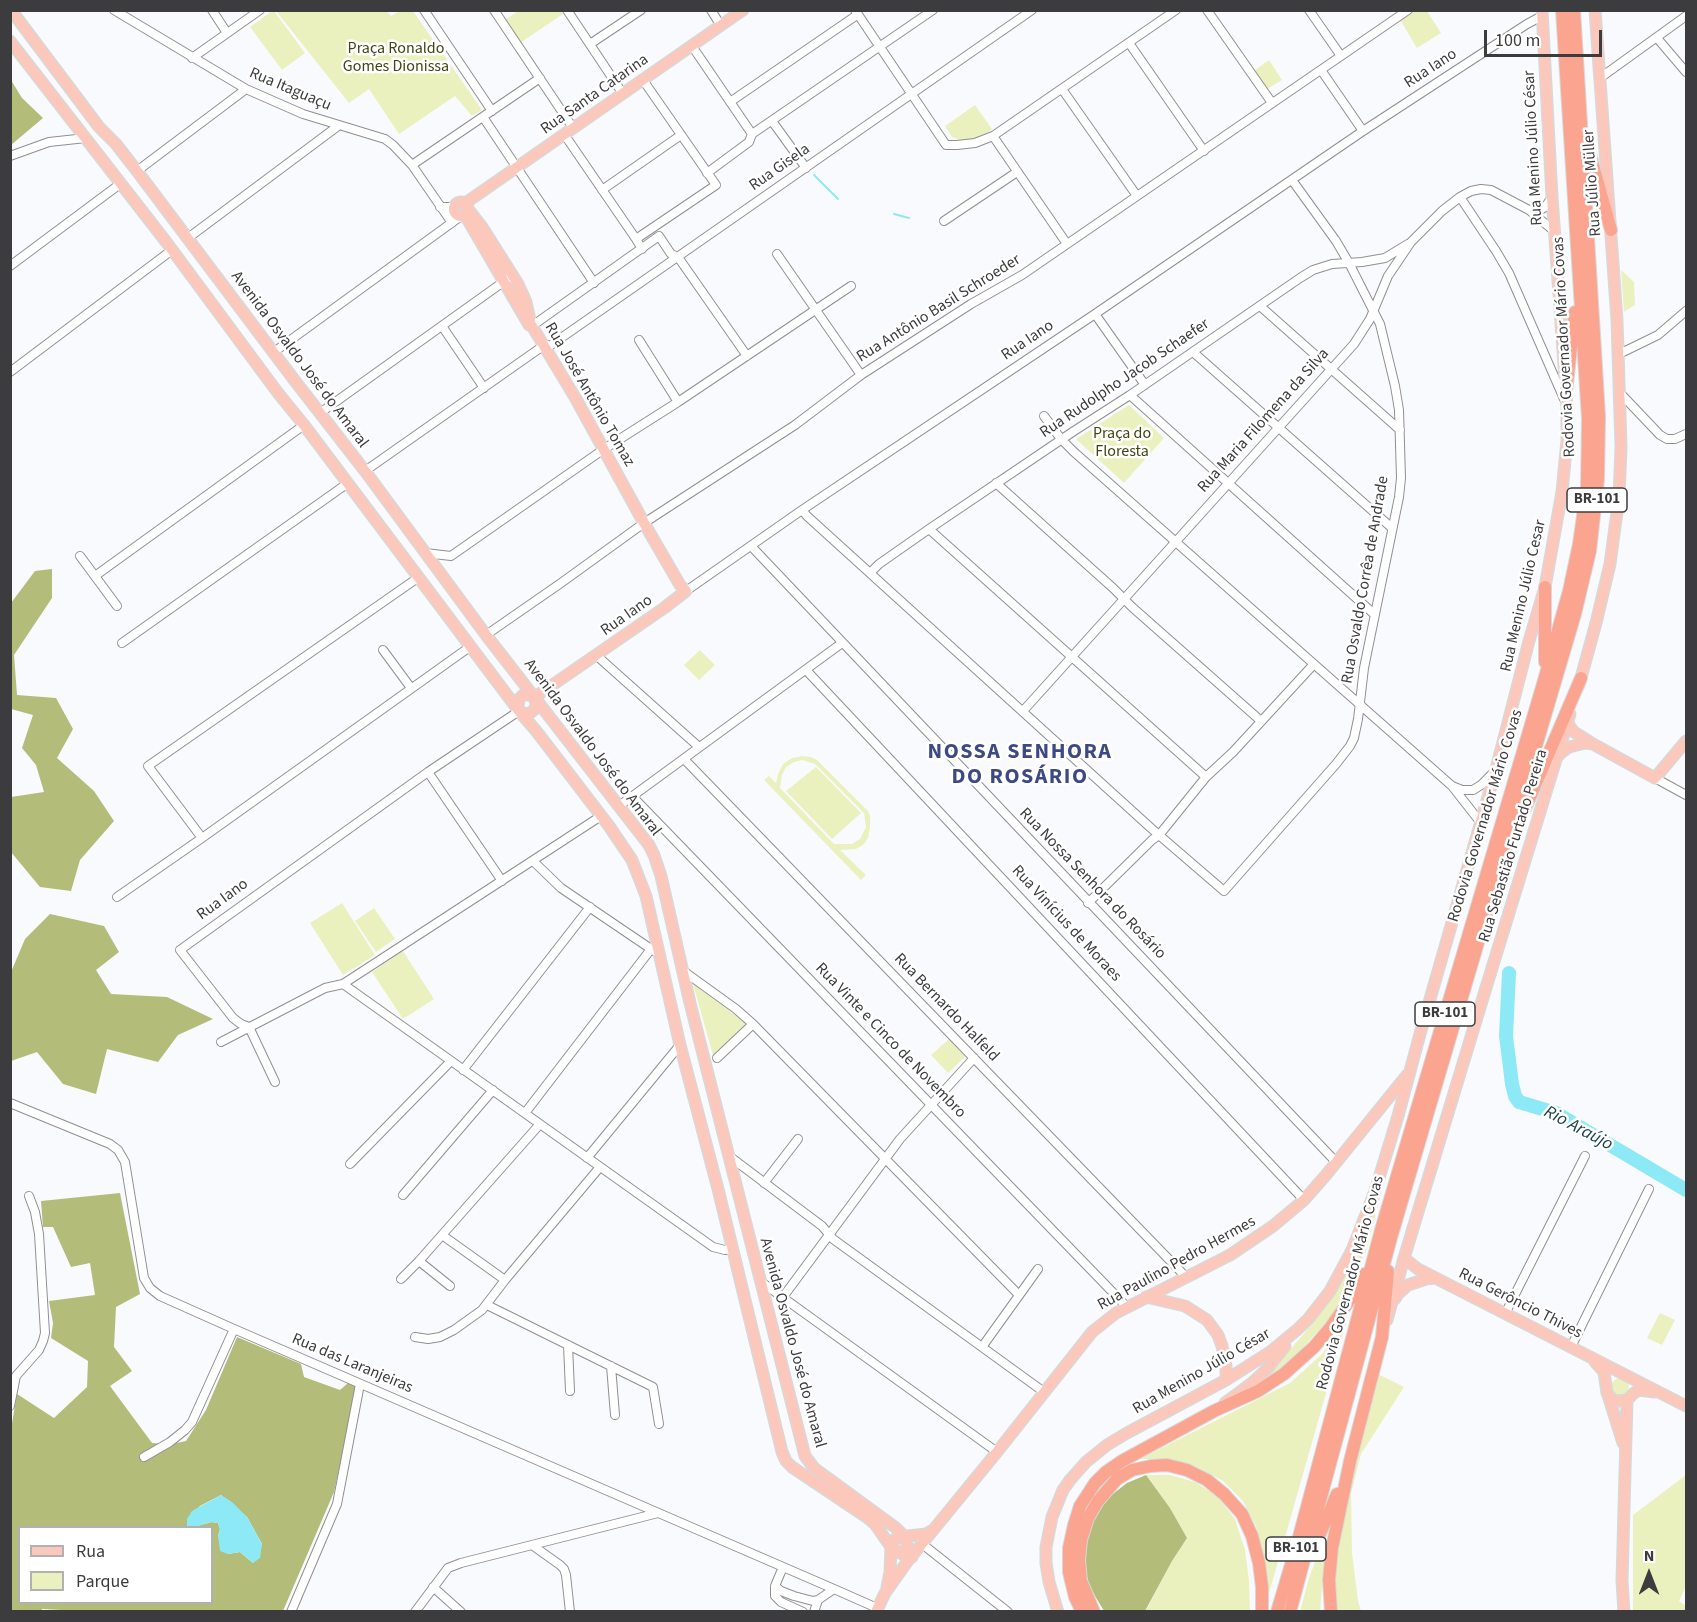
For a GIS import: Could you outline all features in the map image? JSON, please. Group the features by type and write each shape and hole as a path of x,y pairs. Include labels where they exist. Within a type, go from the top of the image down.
{"highway":[{"name":"Rodovia Governador Mário Covas","path":"1290,1611 1392,1234 1575,614 1590,551 1599,459 1599,416 1582,122 1554,13"},
{"name":"Rodovia Governador Mário Covas","path":"1277,1611 1375,1255 1543,684 1571,584 1579,544 1587,488 1588,419 1579,281 1554,13"},
{"path":"1582,122 1611,230"},
{"path":"1566,392 1579,281"},
{"path":"1543,684 1545,587"},
{"path":"1501,866 1581,678"},
{"path":"1331,1611 1329,1580 1332,1548 1350,1461 1382,1337 1392,1234"},
{"path":"1082,1611 1075,1598 1069,1572 1069,1548 1080,1506 1095,1483 1122,1461 1214,1411 1258,1391 1300,1361 1331,1327 1352,1298 1375,1255"},
{"path":"1294,1598 1350,1461"},
{"path":"1094,1611 1081,1581 1079,1560 1081,1540 1088,1518 1098,1501 1117,1479 1132,1470 1167,1465 1187,1470 1207,1480 1224,1494 1242,1514 1252,1536 1259,1563 1262,1611"}],"main road":[{"name":"Avenida Osvaldo José do Amaral","path":"11,10 99,127 116,144 188,238 486,635 641,834 654,855 805,1456 814,1468 888,1521 904,1536 912,1557"},
{"name":"Rua Santa Catarina","path":"460,212 517,167 743,10"},
{"name":"Rua Júlio Müller","path":"1595,10 1619,354"},
{"name":"Rua Menino Júlio César","path":"1554,13 1552,196 1566,392"},
{"name":"Avenida Osvaldo José do Amaral","path":"10,41 172,250 519,711 620,841 639,875 646,896 655,952 718,1189 782,1452 792,1467 875,1524 891,1547 912,1557"},
{"path":"53,97 58,87 65,89 83,114 99,127"},
{"path":"109,168 122,179 137,198 147,199 152,191"},
{"name":"Rua José Antônio Tomaz","path":"460,212 508,278 529,324 604,449 680,585 686,591"},
{"name":"Rua Sebastião Furtado Pereira","path":"1382,1337 1491,969 1568,722 1604,593 1615,532 1622,447 1619,354"},
{"path":"278,393 293,392 295,381"},
{"name":"Rua Menino Júlio Cesar","path":"1496,769 1545,587 1562,492 1567,440 1566,392"},
{"name":"Rua Iano","path":"519,711 526,714 533,712 536,706 535,697 664,609 686,591"},
{"path":"1568,722 1574,732 1655,778 1686,741"},
{"path":"1557,758 1569,747 1585,743 1593,744"},
{"name":"Rua Menino Júlio César","path":"1058,1611 1049,1582 1046,1547 1052,1517 1070,1480 1086,1462 1107,1445 1226,1380 1276,1348 1299,1329 1317,1309 1330,1291 1352,1250 1375,1191 1398,1116 1496,769"},
{"name":"Rua Paulino Pedro Hermes","path":"885,1593 921,1543 1092,1332 1106,1319 1127,1307 1230,1255 1258,1238 1304,1200 1337,1163 1410,1070"},
{"path":"1377,1113 1398,1116"},
{"path":"718,1189 724,1194 729,1194 736,1185"},
{"path":"732,1249 744,1247 753,1253"},
{"name":"Rua Gerôncio Thives","path":"1404,1258 1435,1278 1666,1395"},
{"path":"1397,1281 1406,1273 1418,1269"},
{"name":"Rua Gerôncio Thives","path":"1391,1304 1408,1285 1435,1278"},
{"path":"1172,1284 1185,1306"},
{"path":"1146,1297 1185,1306 1207,1320 1218,1335 1225,1357 1226,1380"},
{"path":"1214,1411 1267,1369 1299,1329"},
{"path":"1591,1358 1604,1372 1625,1449"},
{"path":"1624,1611 1622,1581 1625,1449 1630,1396 1634,1383 1626,1374 1619,1373 1612,1376 1607,1389 1613,1400 1618,1401 1630,1396 1639,1390 1647,1390 1666,1395 1686,1406"},
{"path":"877,1610 889,1582 891,1547 895,1539 926,1534 931,1531"}],"street":[{"name":"Rua Itaguaçu","path":"114,10 246,90 303,114 385,139 398,149 412,165 440,207 460,212"},
{"path":"212,10 227,33"},
{"path":"192,58 260,10"},
{"path":"424,10 492,111"},
{"path":"494,10 540,78 602,190 642,249"},
{"path":"567,10 623,94"},
{"path":"590,45 641,10"},
{"path":"711,10 721,26"},
{"path":"730,102 856,13 946,145 966,145 993,136 1176,10"},
{"path":"1208,10 1272,103"},
{"path":"1309,10 1341,56"},
{"name":"Rua Antônio Basil Schroeder","path":"486,635 644,523 795,424 861,375 971,304 1022,275 1408,10"},
{"name":"Rua Gisela","path":"365,471 543,345 551,345 1031,11"},
{"path":"707,173 749,142 752,135 929,12"},
{"name":"Rua Iano","path":"686,591 802,510 1363,131 1527,24 1554,13"},
{"path":"1600,78 1686,16"},
{"path":"1657,38 1686,72"},
{"path":"1129,43 1204,151"},
{"path":"692,46 752,135"},
{"path":"1321,70 1363,131"},
{"path":"412,165 540,78"},
{"path":"636,239 716,185 642,80"},
{"path":"1062,88 1137,196"},
{"path":"137,171 246,90"},
{"path":"483,117 594,283"},
{"path":"772,121 806,168"},
{"path":"188,238 338,126"},
{"path":"602,190 681,135"},
{"path":"993,136 1067,244"},
{"path":"10,156 49,142 86,138"},
{"path":"944,221 1017,172"},
{"name":"Rua Osvaldo Corrêa de Andrade","path":"1160,834 1224,891 1344,755 1354,738 1374,614 1399,497 1401,478 1399,410 1380,324 1336,241 1292,180"},
{"path":"10,266 120,184"},
{"name":"Rua Maria Filomena da Silva","path":"1023,711 1361,335 1388,276 1410,243 1442,211 1460,197 1476,190 1491,190 1529,210 1554,231"},
{"path":"1529,210 1542,209 1552,196"},
{"path":"1460,197 1509,273 1567,407"},
{"path":"440,207 460,212"},
{"name":"Rua Santa Catarina","path":"274,352 460,212"},
{"path":"532,326 659,236 671,254 678,256 747,356"},
{"name":"Rua Rudolpho Jacob Schaefer","path":"870,573 879,564 996,483 1145,385 1312,270 1332,264 1385,258 1410,243"},
{"path":"10,372 172,250"},
{"path":"777,254 861,375"},
{"path":"320,413 508,278"},
{"path":"426,553 450,556 604,449 851,286"},
{"path":"1260,306 1400,430"},
{"path":"1619,354 1658,335 1686,311"},
{"path":"1095,314 1145,385"},
{"path":"442,326 484,387"},
{"path":"639,340 678,402"},
{"path":"1193,352 1392,528"},
{"path":"1621,394 1660,435 1667,439 1675,439 1686,434"},
{"path":"1130,395 1374,614"},
{"path":"1044,416 1060,440 1452,786 1481,823"},
{"path":"95,576 304,425"},
{"path":"122,643 348,483"},
{"path":"996,483 1261,721"},
{"path":"802,510 1160,834"},
{"path":"929,529 1206,777"},
{"name":"Rua Nossa Senhora do Rosário","path":"751,546 1337,1163"},
{"path":"80,556 117,606"},
{"path":"202,838 148,766 419,577"},
{"path":"619,806 842,643"},
{"path":"117,897 471,646"},
{"path":"383,650 411,688"},
{"path":"596,655 699,747"},
{"path":"1089,903 1160,834 1206,777 1233,752 1314,664"},
{"name":"Rua Vinícius de Moraes","path":"806,670 1304,1200"},
{"name":"Rua Iano","path":"249,1027 233,1018 180,950 428,772 519,711"},
{"name":"Rua Bernardo Halfeld","path":"684,759 1186,1277"},
{"path":"1452,786 1462,790 1473,790 1485,783 1496,769"},
{"path":"428,772 502,881"},
{"path":"1655,778 1686,795"},
{"name":"Rua Vinte e Cinco de Novembro","path":"632,796 1127,1307"},
{"path":"221,1042 325,988 343,984 602,816"},
{"path":"525,1113 655,952 561,888 533,861"},
{"path":"464,1070 590,908"},
{"path":"682,970 753,1024 1019,1294"},
{"path":"343,984 713,1247 732,1249"},
{"path":"717,1058 753,1024"},
{"path":"249,1027 275,1082"},
{"path":"587,1158 680,1045"},
{"path":"783,1298 900,1139 974,1058"},
{"path":"350,1164 451,1061"},
{"path":"403,1195 493,1090"},
{"name":"Rua das Laranjeiras","path":"10,1103 110,1144 118,1150 125,1162 144,1278 150,1288 170,1302 834,1589 877,1610"},
{"path":"400,1279 419,1261 540,1124"},
{"path":"764,1183 798,1139"},
{"path":"729,1156 822,1226 833,1239 1044,1392"},
{"path":"1505,1314 1586,1156"},
{"path":"415,1337 428,1339 440,1337 454,1330 487,1305 505,1280 600,1167"},
{"path":"1571,1347 1649,1190"},
{"path":"10,1406 13,1374 39,1350 45,1333 39,1234 29,1196"},
{"path":"442,1235 505,1280"},
{"path":"419,1261 450,1286"},
{"path":"982,1347 1038,1269"},
{"path":"760,1281 997,1452"},
{"path":"487,1305 653,1387 659,1424"},
{"path":"144,1457 170,1442 192,1422 234,1329"},
{"path":"568,1345 570,1391"},
{"path":"611,1366 615,1415"},
{"path":"291,1611 337,1504 360,1384"},
{"path":"415,1611 448,1568 658,1513"},
{"path":"921,1543 1008,1611"},
{"path":"532,1545 564,1569 570,1611"},
{"path":"783,1567 774,1593 777,1599 803,1611"},
{"path":"775,1586 781,1591 808,1600 818,1600 834,1589"},
{"path":"433,1587 461,1611"},
{"path":"792,1607 797,1597"},
{"path":"814,1611 818,1600"}],"green space":[{"path":"272,11 305,53 282,70 250,27"},
{"name":"Praça Ronaldo Gomes Dionissa","path":"276,11 387,11 391,16 400,11 413,11 482,110 472,116 455,96 399,134 369,89 349,103"},
{"path":"518,11 561,11 563,14 520,43 505,20"},
{"path":"1411,11 1427,11 1441,33 1417,48 1399,18"},
{"path":"1269,60 1282,80 1267,89 1255,70"},
{"path":"11,80 22,98 43,118 11,145"},
{"path":"975,105 992,129 980,138 960,140 952,137 945,126"},
{"path":"1621,270 1634,282 1635,305 1624,312"},
{"name":"Praça do Floresta","path":"1129,405 1164,438 1124,483 1076,439"},
{"path":"52,569 52,598 14,655 17,695 56,698 73,729 57,758 94,791 114,821 80,860 71,891 40,887 11,852 11,797 44,792 36,765 22,748 33,715 11,709 11,603 35,571"},
{"path":"700,650 715,665 699,680 684,665"},
{"path":"802,756 817,760 868,811 870,827 864,844 856,849 840,850 866,875 861,880 764,780 769,776 776,783 783,764 792,758","holes":["802,760 815,764 864,813 866,827 860,839 852,844 834,844 780,788 786,767"]},
{"path":"816,767 861,813 832,839 786,791"},
{"path":"342,903 375,955 343,975 310,923"},
{"path":"374,908 395,939 376,952 355,921"},
{"path":"50,914 104,926 119,952 96,970 111,994 167,997 213,1019 178,1035 158,1062 107,1049 96,1094 63,1084 37,1052 11,1061 11,972 25,939"},
{"path":"403,951 434,999 403,1019 372,972"},
{"path":"693,984 747,1024 713,1055"},
{"path":"949,1039 965,1057 948,1073 931,1055"},
{"path":"1382,1189 1367,1248 1346,1295 1326,1323 1297,1354 1278,1371 1247,1390 1278,1363 1303,1335 1335,1291 1358,1248"},
{"path":"120,1193 140,1294 116,1307 114,1347 132,1371 110,1386 152,1443 172,1444 186,1441 206,1410 237,1337 301,1364 304,1377 340,1390 348,1383 357,1387 334,1492 283,1611 101,1612 42,1609 42,1611 11,1612 10,1435 17,1394 54,1418 87,1387 88,1361 51,1338 53,1323 49,1301 95,1295 90,1263 71,1267 53,1227 43,1227 41,1201"},
{"path":"1660,1313 1675,1320 1662,1345 1647,1338"},
{"path":"1346,1323 1266,1604 1263,1553 1256,1526 1243,1501 1223,1481 1197,1467 1171,1459 1140,1459 1290,1383 1321,1355"},
{"path":"1378,1374 1404,1387 1361,1454 1351,1494 1352,1553 1361,1611 1335,1612 1336,1536"},
{"path":"1620,1378 1628,1383 1629,1387 1624,1395 1620,1396 1612,1391 1611,1387 1616,1379"},
{"path":"1146,1475 1170,1475 1195,1482 1216,1495 1235,1519 1245,1550 1250,1611 1145,1612 1187,1538 1170,1508"},
{"path":"1146,1475 1170,1508 1187,1538 1145,1611 1104,1611 1089,1586 1085,1567 1085,1546 1091,1521 1105,1500 1127,1483"},
{"path":"1686,1475 1686,1586 1679,1601 1686,1606 1686,1611 1633,1611 1633,1515"},
{"path":"1326,1533 1320,1611 1300,1612 1309,1578"}],"water":[{"path":"221,1495 232,1502 247,1517 262,1544 260,1558 253,1563 240,1552 228,1554 220,1551 218,1523 187,1526 187,1519 192,1511"}],"waterway":[{"path":"814,175 838,199"},
{"path":"894,214 909,218"},
{"name":"Rio Araújo","path":"1509,973 1506,1036 1512,1084 1519,1102 1556,1113 1686,1190"}],"district":[{"name":"NOSSA SENHORA DO ROSÁRIO","path":"1020,766"}]}
